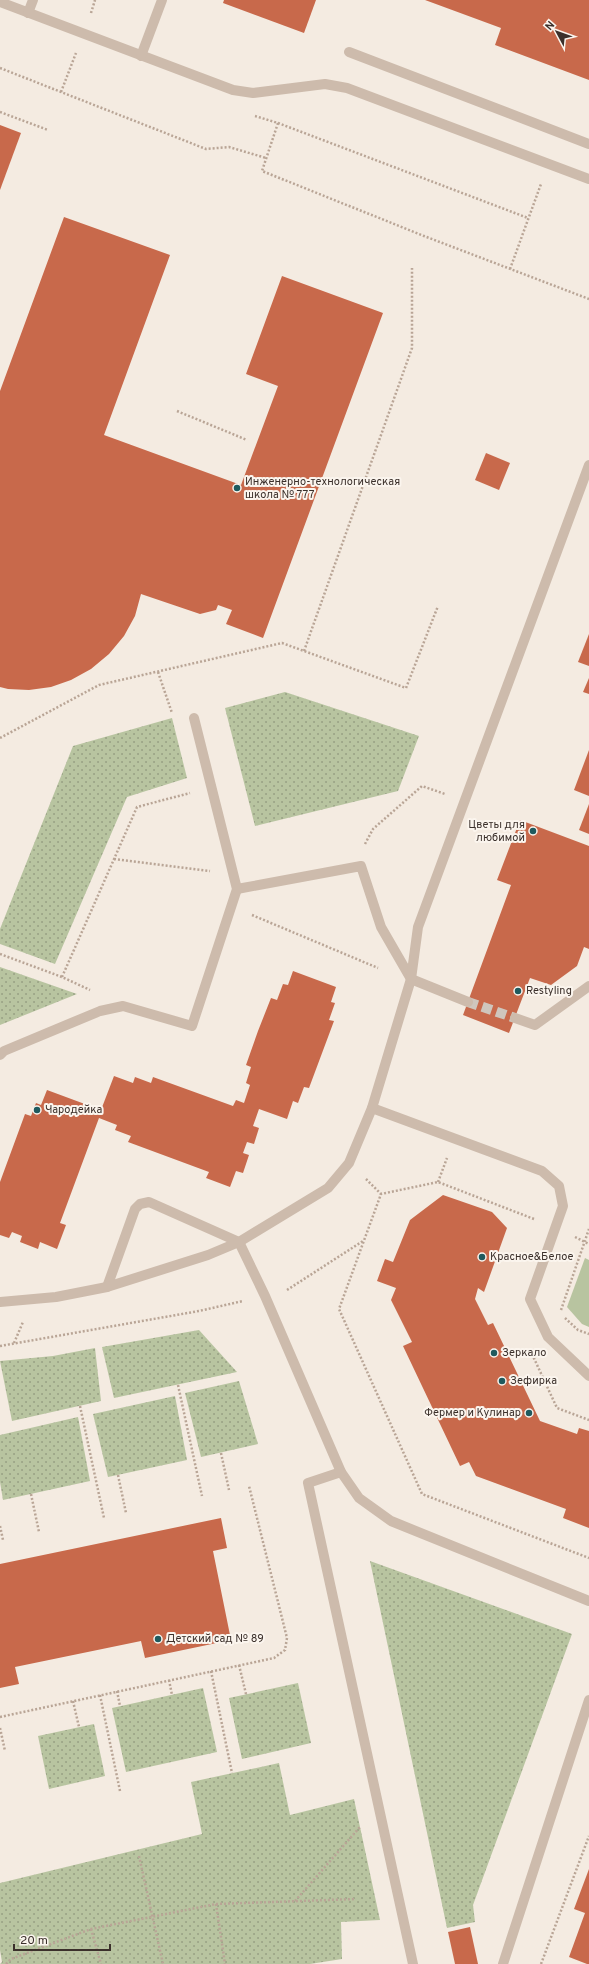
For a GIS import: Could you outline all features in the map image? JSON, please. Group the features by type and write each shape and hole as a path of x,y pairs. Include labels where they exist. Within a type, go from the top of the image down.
{"lane":[{"path":"28,13 33,0"},
{"path":"141,56 162,0"},
{"path":"0,2 233,90 253,94 325,84 347,88 589,179"},
{"path":"349,52 589,144"},
{"path":"0,1302 56,1297 107,1287 208,1254 239,1242 328,1188 349,1163 372,1108 411,979 418,926 589,466"},
{"path":"0,1055 4,1051 100,1011 123,1006 192,1026 237,889 194,718"},
{"path":"237,889 361,866 381,927 411,979 468,1002"},
{"path":"515,1018 535,1025 589,986"},
{"path":"372,1108 542,1171 559,1186 563,1206 530,1299 548,1337 589,1376"},
{"path":"107,1287 135,1209 140,1204 149,1202 239,1242 265,1296 341,1472 359,1498 391,1521 589,1600"},
{"path":"341,1472 308,1482 413,1964"},
{"path":"503,1964 589,1700"}],"path":[{"path":"0,68 206,149 229,147 266,158"},
{"path":"0,112 48,130"},
{"path":"528,218 278,123 262,171 589,299"},
{"path":"510,269 548,164"},
{"path":"304,651 412,348 412,268"},
{"path":"177,411 247,440"},
{"path":"0,738 99,685 282,643 406,688 438,606"},
{"path":"158,672 172,713"},
{"path":"62,976 137,808 211,786"},
{"path":"363,846 373,829 422,786 464,800"},
{"path":"232,906 368,964 411,979"},
{"path":"0,954 62,976 123,1006"},
{"path":"532,1225 534,1218 438,1182 381,1194 340,1308 422,1494 589,1558"},
{"path":"589,1230 560,1313 578,1330 589,1334"},
{"path":"0,1346 199,1311 290,1290 364,1240"},
{"path":"584,1242 589,1244"},
{"path":"530,1350 556,1408 589,1420"},
{"path":"178,1385 202,1496"},
{"path":"80,1406 104,1518"},
{"path":"221,1453 228,1490"},
{"path":"118,1475 126,1513"},
{"path":"0,1717 274,1658 285,1650 288,1638 249,1486"},
{"path":"31,1494 39,1532"},
{"path":"0,1526 3,1540"},
{"path":"239,1665 246,1694"},
{"path":"211,1671 232,1773"},
{"path":"169,1680 172,1695"},
{"path":"117,1691 120,1706"},
{"path":"100,1695 120,1791"},
{"path":"73,1701 79,1727"},
{"path":"0,1728 5,1751"},
{"path":"294,1902 378,1807"},
{"path":"541,1964 589,1836"},
{"path":"139,1856 151,1916 163,1964"},
{"path":"6,1964 11,1958 91,1929 151,1916 216,1904 356,1899"},
{"path":"216,1904 225,1964"},
{"path":"91,1929 101,1964"}],"green space":[{"path":"285,692 419,736 398,791 255,826 225,708"},
{"path":"172,718 187,778 127,797 55,964 0,944 0,929 73,746"},
{"path":"0,967 77,994 0,1025"},
{"path":"585,1258 589,1260 589,1327 582,1324 567,1307"},
{"path":"199,1330 237,1372 114,1398 102,1347"},
{"path":"95,1348 101,1401 12,1421 0,1361 53,1356"},
{"path":"239,1381 258,1444 201,1457 185,1393"},
{"path":"175,1396 187,1460 108,1477 93,1414"},
{"path":"78,1417 90,1481 3,1500 0,1482 0,1435"},
{"path":"370,1561 572,1634 473,1905 475,1922 447,1928"},
{"path":"298,1683 311,1743 242,1759 229,1698"},
{"path":"203,1688 217,1752 126,1772 112,1708"},
{"path":"94,1724 105,1776 49,1789 38,1736"},
{"path":"279,1763 290,1815 354,1799 380,1920 341,1922 342,1959 310,1964 0,1964 2,1962 0,1950 0,1883 202,1834 191,1782"}],"building":[{"path":"224,0 316,0 304,33 223,3"},
{"path":"425,0 589,0 589,80 495,45 501,28"},
{"path":"0,125 21,133 0,190"},
{"path":"64,217 170,255 104,435 241,485 278,386 246,374 282,276 383,313 263,638 226,624 232,610 218,605 216,610 200,614 141,594 135,616 124,636 109,654 91,669 71,680 51,687 29,690 8,689 0,687 0,391"},
{"path":"486,453 510,463 499,490 475,480"},
{"path":"589,634 589,666 578,662"},
{"path":"589,678 589,694 583,692"},
{"path":"589,750 589,796 574,790"},
{"path":"589,804 589,834 579,830"},
{"path":"520,820 589,846 589,949 584,947 577,966 551,985 530,978 509,1033 463,1015 511,885 497,880"},
{"path":"293,971 336,987 331,1002 335,1003 329,1020 334,1021 309,1088 304,1087 298,1103 293,1101 287,1119 259,1109 253,1126 259,1128 254,1144 247,1142 243,1153 249,1155 243,1173 236,1171 230,1187 206,1178 209,1172 128,1142 131,1136 115,1130 117,1125 99,1118 60,1223 66,1225 57,1249 40,1242 38,1249 20,1242 22,1236 12,1232 9,1238 0,1235 0,1182 25,1114 31,1116 36,1103 41,1105 47,1090 101,1110 114,1076 133,1083 135,1077 151,1083 153,1077 233,1106 236,1100 244,1103 250,1085 246,1083 251,1067 246,1065 258,1031 271,998 277,1000 283,984 288,985"},
{"path":"443,1195 492,1212 507,1228 484,1292 478,1288 475,1299 488,1325 493,1323 540,1421 577,1434 579,1428 589,1431 589,1528 563,1518 566,1509 476,1476 469,1462 460,1466 403,1346 412,1342 391,1300 396,1288 377,1281 385,1259 393,1262 410,1220"},
{"path":"221,1518 227,1548 213,1551 231,1640 145,1658 141,1641 15,1667 19,1684 0,1688 0,1564"},
{"path":"589,1869 589,1964 587,1964 569,1957 585,1913 574,1909"},
{"path":"470,1927 478,1964 455,1964 448,1932"}],"tunnel":[{"path":"468,1002 515,1018"}],"place":[{"name":"Инженерно-технологическая школа № 777","path":"237,488"},
{"name":"Цветы для любимой","path":"533,831"},
{"name":"Restyling","path":"518,991"},
{"name":"Чародейка","path":"37,1110"},
{"name":"Красное&Белое","path":"482,1257"},
{"name":"Зеркало","path":"494,1353"},
{"name":"Зефирка","path":"502,1381"},
{"name":"Фермер и Кулинар","path":"529,1413"},
{"name":"Детский сад № 89","path":"158,1639"}]}
